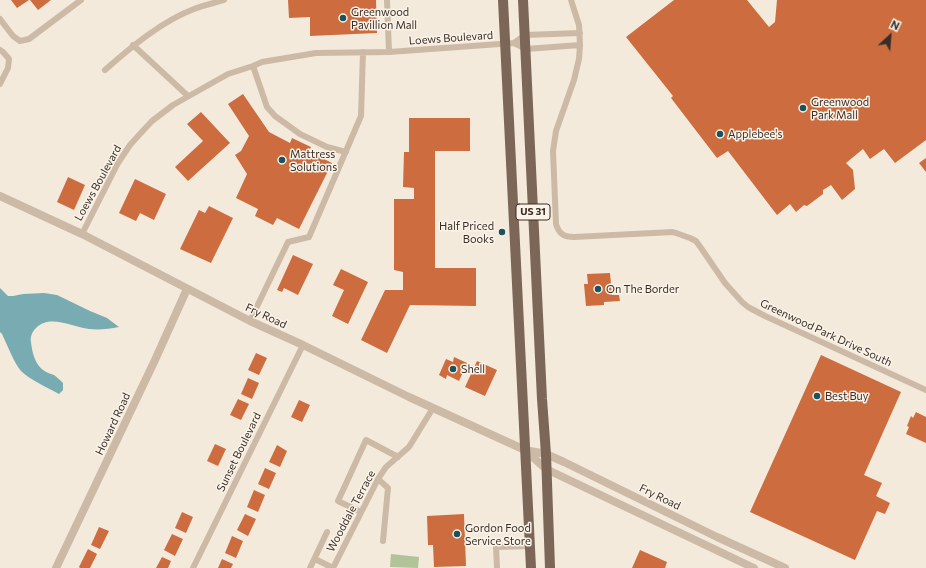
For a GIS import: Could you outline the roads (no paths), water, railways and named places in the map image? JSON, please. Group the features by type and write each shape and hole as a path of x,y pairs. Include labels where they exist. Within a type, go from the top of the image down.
{"main road":[{"name":"US 31","path":"504,0 510,44 525,450 531,568"},
{"name":"US 31","path":"524,0 542,399 546,454 550,568"}],"street":[{"path":"0,19 13,36 20,41 29,39 81,0"},
{"path":"105,70 133,45 173,19 194,9 224,0"},
{"path":"387,0 389,52"},
{"path":"510,44 526,49 580,45 579,25 571,0"},
{"path":"510,44 525,36 580,33"},
{"name":"Loews Boulevard","path":"82,234 104,189 130,145 152,121 188,96 228,74 262,62 316,53 389,52 510,44"},
{"path":"133,45 188,96"},
{"name":"Greenwood Park Drive South","path":"580,45 579,58 574,80 556,131 553,151 556,224 559,232 570,237 672,232 680,233 696,241 726,283 742,302 755,312 926,390"},
{"path":"0,50 9,59 8,68 0,84"},
{"path":"250,321 288,242 309,237 346,152 361,116 363,52"},
{"path":"253,66 267,107 275,116 300,134 327,146 346,152"},
{"name":"Fry Road","path":"0,196 82,234 250,321 433,408 525,450 546,454 717,537 785,568"},
{"name":"Howard Road","path":"56,568 149,373 187,289"},
{"name":"Sunset Boulevard","path":"193,568 303,345"},
{"name":"Wooddale Terrace","path":"333,568 378,478 386,467 410,447 433,408"},
{"path":"361,512 338,501 366,440 398,457"},
{"name":"Fry Road","path":"525,450 546,469 754,568"},
{"path":"378,478 388,488 383,541"},
{"path":"310,568 327,532"},
{"path":"497,568 496,547 530,546"},
{"path":"315,559 333,568"}],"water":[{"path":"0,288 8,296 44,293 57,295 107,318 119,327 89,329 61,322 48,322 36,328 31,340 34,358 43,370 54,375 63,383 63,390 59,394 29,377 21,371 16,363 0,332"}],"place":[{"name":"Greenwood Pavillion Mall","path":"343,18"},
{"name":"Greenwood Park Mall","path":"803,108"},
{"name":"Applebee's","path":"720,134"},
{"name":"Mattress Solutions","path":"282,160"},
{"name":"Half Priced Books","path":"502,232"},
{"name":"On The Border","path":"598,289"},
{"name":"Shell","path":"453,369"},
{"name":"Best Buy","path":"817,396"},
{"name":"Gordon Food Service Store","path":"457,534"}]}
